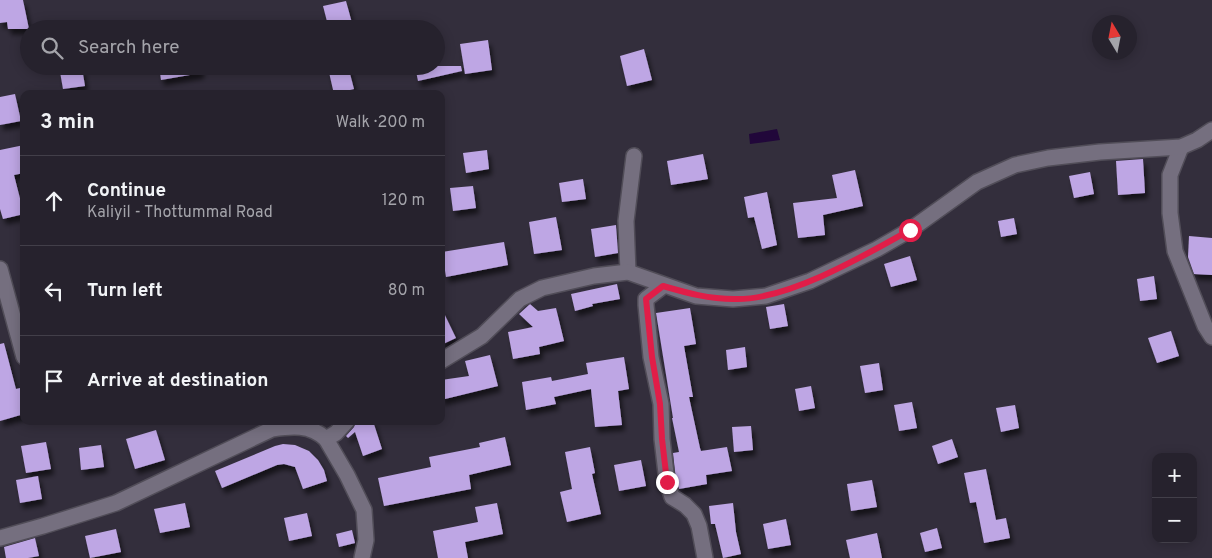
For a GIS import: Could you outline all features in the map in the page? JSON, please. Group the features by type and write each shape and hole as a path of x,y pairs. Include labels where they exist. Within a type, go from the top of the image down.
{"main road":[{"path":"445,359 482,336 520,299 542,288 594,276 628,272 663,286 696,296 733,299 766,296 810,281 877,249 910,230 977,182 1015,165 1048,158 1100,152 1181,147 1197,140 1212,130"},
{"path":"1181,147 1170,175 1170,213 1175,251 1212,337"},
{"path":"628,272 626,221 634,156"},
{"path":"0,269 20,342"},
{"path":"663,286 646,299 652,357 660,404 666,475 672,497 694,514 699,526 705,558"},
{"path":"0,538 116,503 286,425"},
{"path":"293,425 314,431 326,439 347,475 364,510 366,540 362,558"},
{"path":"326,439 336,433 343,425"}],"shaded area":[{"path":"777,129 780,140 750,144 749,134"}],"building":[{"path":"0,0 23,0 27,20 20,20 20,29 8,29 7,22 0,23"},
{"path":"346,1 351,20 327,20 323,6"},
{"path":"488,40 492,70 465,74 460,44"},
{"path":"644,49 652,80 627,86 620,56"},
{"path":"445,66 461,66 462,71 445,75"},
{"path":"61,75 83,75 85,86 63,89"},
{"path":"160,75 190,75 161,80"},
{"path":"330,75 350,75 354,89 333,90"},
{"path":"417,75 444,75 418,81"},
{"path":"15,94 20,121 0,125 0,97"},
{"path":"20,146 20,174 14,175 20,198 20,215 3,219 0,209 0,150"},
{"path":"487,150 489,169 466,173 463,153"},
{"path":"703,154 708,179 671,185 667,161"},
{"path":"1143,159 1145,193 1118,195 1116,161"},
{"path":"855,170 863,206 823,215 825,235 798,238 793,203 837,198 832,175"},
{"path":"1090,172 1094,194 1074,198 1069,176"},
{"path":"583,179 586,199 562,202 559,183"},
{"path":"473,186 476,208 453,211 450,188"},
{"path":"767,192 777,245 762,249 754,217 748,218 744,197"},
{"path":"556,217 562,250 534,254 529,222"},
{"path":"1014,218 1017,234 1001,237 998,221"},
{"path":"616,225 618,253 595,257 591,229"},
{"path":"1189,236 1212,238 1212,275 1194,274 1188,257"},
{"path":"504,242 508,265 446,277 445,252"},
{"path":"910,256 917,280 891,287 884,264"},
{"path":"1154,276 1157,299 1140,301 1137,279"},
{"path":"617,284 620,299 592,304 593,306 575,311 571,294"},
{"path":"530,304 538,311 556,308 564,341 539,347 540,354 513,359 508,332 533,327 519,314"},
{"path":"784,304 788,326 770,329 766,307"},
{"path":"690,308 696,344 684,346 693,397 689,397 700,448 701,451 727,447 732,471 706,475 707,484 679,489 673,453 679,452 656,313"},
{"path":"445,315 456,338 445,343"},
{"path":"1171,331 1179,356 1157,363 1148,338"},
{"path":"4,343 16,389 20,388 20,415 0,421 0,344"},
{"path":"745,347 747,367 728,370 726,350"},
{"path":"490,355 498,386 445,399 445,379 469,376 465,361"},
{"path":"624,357 629,389 618,391 622,425 595,427 591,389 554,397 556,404 526,410 522,382 551,377 552,381 588,374 586,363"},
{"path":"879,363 883,390 865,393 860,366"},
{"path":"811,386 815,408 799,411 795,389"},
{"path":"912,402 917,428 899,431 894,405"},
{"path":"1015,405 1019,428 1001,432 996,408"},
{"path":"355,425 374,425 382,449 363,456 355,432 348,438 346,436"},
{"path":"751,426 753,450 734,452 732,427"},
{"path":"156,430 165,460 135,469 126,439"},
{"path":"505,437 511,465 469,475 471,489 384,506 378,478 431,467 429,457 480,447 479,443"},
{"path":"952,439 958,457 938,464 932,446"},
{"path":"46,442 51,469 26,473 21,446"},
{"path":"283,444 295,445 309,451 324,470 327,481 303,489 295,467 284,464 277,465 222,488 215,471"},
{"path":"101,445 104,467 81,470 79,448"},
{"path":"590,447 595,473 592,474 601,514 567,522 560,492 572,489 565,452"},
{"path":"641,460 646,486 619,491 614,465"},
{"path":"986,469 996,520 1006,518 1010,538 984,543 976,502 970,503 964,473"},
{"path":"38,476 42,499 20,503 16,480"},
{"path":"872,480 877,507 851,511 847,484"},
{"path":"185,503 190,527 160,533 154,509"},
{"path":"497,503 503,534 465,542 468,558 438,558 433,531 478,522 475,507"},
{"path":"733,503 736,532 741,554 723,558 715,524 711,524 709,506"},
{"path":"307,513 312,536 289,541 284,518"},
{"path":"786,519 791,545 768,549 763,524"},
{"path":"937,528 942,548 925,552 920,533"},
{"path":"116,529 121,552 90,558 85,536"},
{"path":"352,530 355,543 339,547 336,534"},
{"path":"877,533 882,558 850,558 846,540"},
{"path":"35,538 39,556 6,558 4,547"}],"route":[{"path":"667,482 660,404 647,322 646,299 663,286 696,296 733,299 766,296 810,281 877,249 910,230"}]}
